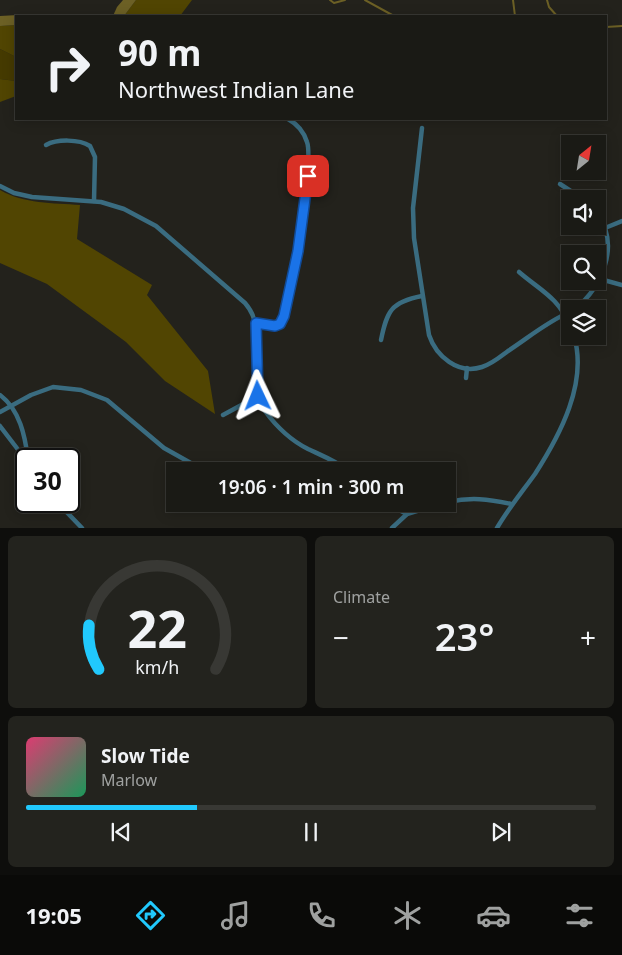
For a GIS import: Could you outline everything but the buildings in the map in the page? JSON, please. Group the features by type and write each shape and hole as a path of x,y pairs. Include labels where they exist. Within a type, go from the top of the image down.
{"street":[{"path":"256,323 275,326 282,321 290,296 298,251 306,202 310,154 308,142 302,130 289,120"},
{"path":"422,128 413,208 414,238 422,296 432,343 440,355 454,365 480,368 490,364 561,316"},
{"path":"46,145 57,141 80,142 90,146 95,157 94,201"},
{"path":"560,184 570,190"},
{"path":"0,186 14,193 32,198 94,201 118,207 156,226 245,303 253,314 256,323 258,396 266,411 286,434 297,442 336,462"},
{"path":"606,228 622,220"},
{"path":"606,235 606,258"},
{"path":"519,272 550,295 561,310"},
{"path":"606,281 622,285"},
{"path":"585,300 593,290"},
{"path":"381,340 384,323 389,312 405,299 422,296"},
{"path":"497,528 544,459 568,408 578,370 576,345"},
{"path":"466,378 467,368"},
{"path":"0,412 31,395 53,387 80,390 107,400 164,448 189,462"},
{"path":"0,394 20,420 25,436 26,448"},
{"path":"223,415 258,396"},
{"path":"0,426 18,448"},
{"path":"456,501 472,498 512,504"},
{"path":"403,512 407,514"},
{"path":"392,528 407,514 414,512"},
{"path":"68,513 82,528"}],"shaded area":[{"path":"123,0 136,0 125,15 113,15"},
{"path":"136,0 192,0 181,15 125,15"},
{"path":"15,15 15,25 0,26 0,16"},
{"path":"15,25 15,56 0,49 0,26"},
{"path":"0,49 15,56 15,81 0,79"},
{"path":"0,79 15,81 15,96 0,102"},
{"path":"0,190 9,195 29,200 80,205 77,239 152,285 147,295 208,371 215,414 165,381 126,342 47,284 0,263"}],"waterway":[{"path":"330,0 334,3 345,0"},
{"path":"365,0 392,15"},
{"path":"513,0 515,15"},
{"path":"547,0 549,7 556,15"},
{"path":"607,27 622,26"}],"route":[{"path":"258,396 258,330 256,323 275,326 280,324 284,316 290,296 298,251 308,176"}]}
